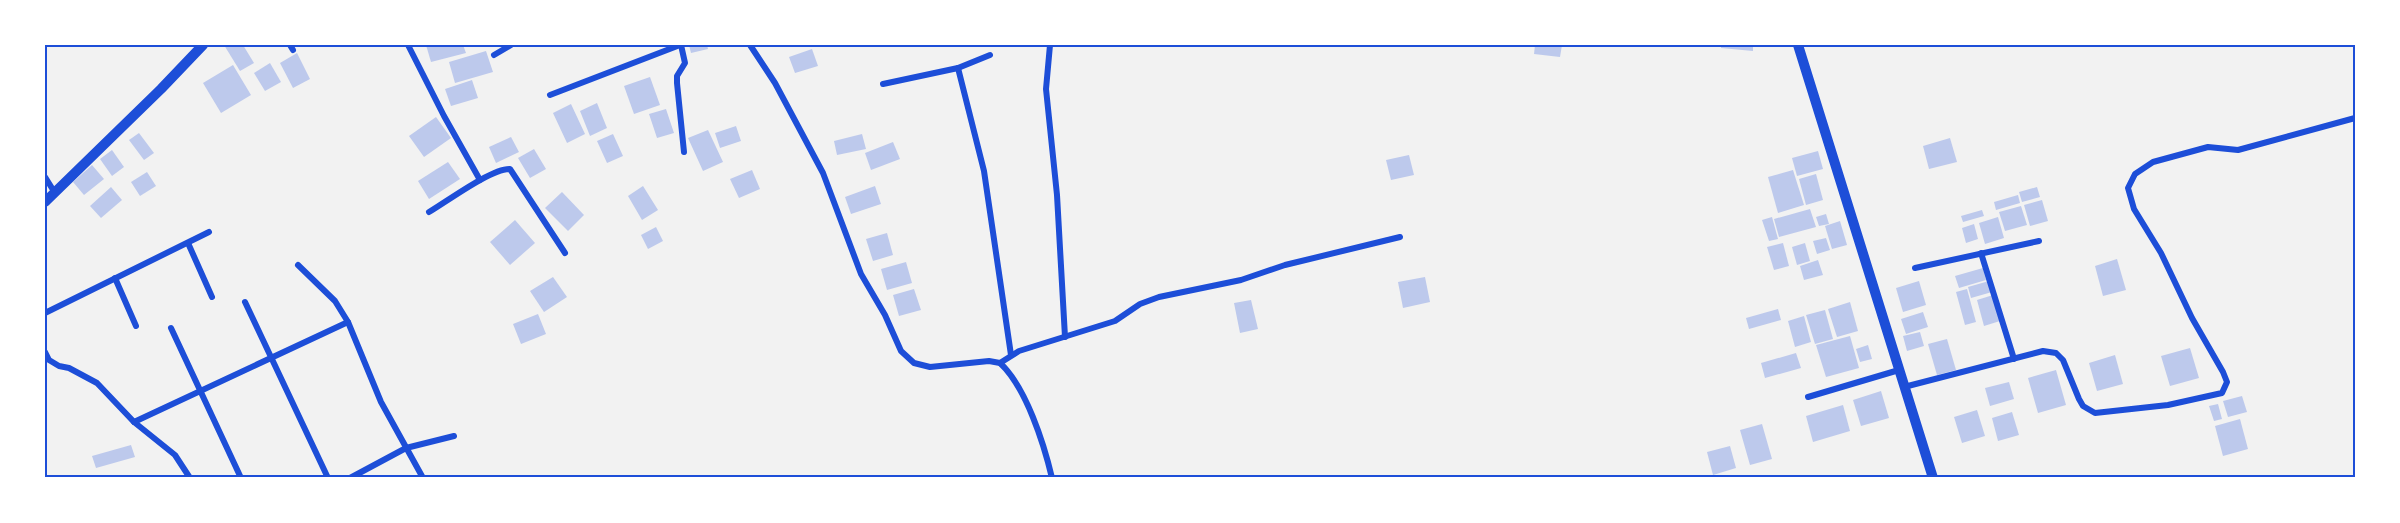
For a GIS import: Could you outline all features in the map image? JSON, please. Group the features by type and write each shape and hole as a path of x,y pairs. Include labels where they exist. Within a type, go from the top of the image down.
{"street":[{"path":"45,202 203,45"},
{"path":"408,45 480,180"},
{"path":"494,55 511,45"},
{"path":"550,95 680,45 685,63 677,76 677,83 684,152"},
{"path":"750,45 775,83 823,173 861,274 885,315 901,351 914,363 930,367 989,361 1000,363 1015,383 1031,414 1046,452 1052,478"},
{"path":"1050,45 1046,89 1057,195 1065,337"},
{"path":"1798,45 1933,478"},
{"path":"883,84 958,68 990,55"},
{"path":"958,68 984,171 1011,355"},
{"path":"1904,387 2043,351 2056,353 2063,360 2079,399 2083,405 2095,412 2168,405 2222,393 2227,382 2223,372 2192,318 2162,253 2134,209 2128,188 2135,174 2153,162 2208,147 2238,150 2355,118"},
{"path":"429,212 480,180 501,170 510,169 565,254"},
{"path":"45,177 56,193"},
{"path":"45,313 209,232"},
{"path":"1000,363 1011,355 1115,321 1140,304 1159,297 1241,280 1285,265 1400,237"},
{"path":"1915,268 2039,241"},
{"path":"188,243 212,297"},
{"path":"1981,253 2014,359"},
{"path":"298,265 335,301 348,322 381,402 423,478"},
{"path":"115,279 136,326"},
{"path":"245,302 328,478"},
{"path":"134,422 348,322"},
{"path":"171,327 241,478"},
{"path":"45,352 50,360 59,366 97,383 134,422 175,455 190,478"},
{"path":"1808,397 1899,370"},
{"path":"350,478 406,448 454,436"}],"building":[{"path":"224,45 243,45 254,63 240,71"},
{"path":"426,45 463,45 466,53 431,62"},
{"path":"689,45 707,45 708,49 691,53"},
{"path":"1535,45 1562,45 1560,57 1534,54"},
{"path":"1721,45 1753,45 1753,51 1721,48"},
{"path":"812,49 818,66 795,73 789,57"},
{"path":"486,51 493,72 455,83 449,62"},
{"path":"297,53 310,79 293,88 280,63"},
{"path":"270,63 281,82 265,91 254,73"},
{"path":"233,65 251,95 221,113 203,83"},
{"path":"650,77 660,105 634,114 624,86"},
{"path":"472,80 478,98 451,106 445,89"},
{"path":"597,103 607,128 590,136 580,111"},
{"path":"571,104 585,134 567,143 553,113"},
{"path":"666,109 674,133 657,138 649,114"},
{"path":"436,117 451,138 424,157 409,136"},
{"path":"736,126 741,141 720,148 715,133"},
{"path":"708,130 723,162 703,171 688,138"},
{"path":"139,133 154,153 144,160 129,140"},
{"path":"613,134 623,156 607,163 597,141"},
{"path":"862,134 866,149 837,155 834,141"},
{"path":"511,137 519,152 496,163 489,147"},
{"path":"1950,138 1957,162 1929,169 1923,146"},
{"path":"893,142 900,159 871,170 865,153"},
{"path":"534,149 546,169 530,178 518,158"},
{"path":"112,150 124,167 112,176 100,159"},
{"path":"1818,151 1823,169 1797,176 1792,158"},
{"path":"1409,155 1414,175 1391,180 1386,160"},
{"path":"448,162 460,179 429,199 418,181"},
{"path":"92,165 104,179 84,195 73,182"},
{"path":"752,170 760,189 739,198 730,179"},
{"path":"1793,170 1804,205 1778,213 1768,177"},
{"path":"147,172 156,186 140,196 131,182"},
{"path":"1816,174 1823,200 1806,205 1799,179"},
{"path":"643,186 658,210 642,220 628,196"},
{"path":"875,186 881,204 851,214 845,197"},
{"path":"111,187 122,200 101,218 90,206"},
{"path":"2037,187 2040,197 2022,202 2019,192"},
{"path":"562,192 584,215 568,231 545,208"},
{"path":"2018,195 2020,203 1996,210 1994,202"},
{"path":"2042,200 2048,221 2030,226 2024,205"},
{"path":"2021,206 2027,225 2005,231 1999,212"},
{"path":"1810,209 1816,227 1779,237 1774,219"},
{"path":"1982,210 1984,216 1963,222 1961,216"},
{"path":"1826,214 1829,224 1819,226 1816,217"},
{"path":"1772,217 1778,239 1769,241 1762,220"},
{"path":"1998,217 2004,238 1985,244 1979,223"},
{"path":"515,220 535,243 510,265 490,242"},
{"path":"1840,221 1847,245 1832,249 1825,226"},
{"path":"1974,224 1978,239 1966,243 1962,228"},
{"path":"656,227 663,241 648,249 641,235"},
{"path":"887,233 893,255 873,261 866,239"},
{"path":"1826,238 1830,250 1817,254 1813,241"},
{"path":"1783,243 1789,266 1774,270 1767,247"},
{"path":"1805,243 1810,261 1797,265 1792,247"},
{"path":"2117,259 2126,290 2103,296 2095,266"},
{"path":"1818,260 1823,275 1804,280 1800,266"},
{"path":"906,262 912,283 887,290 881,269"},
{"path":"1983,268 1986,280 1959,288 1955,276"},
{"path":"553,277 567,297 544,312 530,291"},
{"path":"1425,277 1430,302 1403,308 1398,282"},
{"path":"1919,281 1926,305 1903,312 1896,288"},
{"path":"1989,281 1992,292 1971,298 1968,287"},
{"path":"914,289 921,310 899,316 893,295"},
{"path":"1967,289 1976,322 1965,325 1956,292"},
{"path":"1993,295 2000,321 1984,326 1977,300"},
{"path":"1251,300 1258,329 1240,333 1234,303"},
{"path":"1850,302 1858,331 1837,337 1828,309"},
{"path":"1778,309 1781,320 1749,329 1746,318"},
{"path":"1825,310 1833,339 1815,344 1806,315"},
{"path":"1923,312 1928,327 1906,334 1901,319"},
{"path":"538,314 546,334 521,344 513,324"},
{"path":"1804,316 1811,342 1795,347 1788,321"},
{"path":"1920,332 1924,346 1907,351 1903,336"},
{"path":"1850,336 1859,368 1826,377 1816,345"},
{"path":"1947,339 1956,370 1937,375 1928,344"},
{"path":"1868,345 1872,359 1860,362 1856,349"},
{"path":"2190,348 2199,378 2170,386 2161,356"},
{"path":"1796,353 1801,368 1765,378 1761,363"},
{"path":"2115,355 2123,384 2097,391 2089,363"},
{"path":"2056,370 2066,405 2038,413 2028,378"},
{"path":"2009,382 2014,399 1990,406 1985,388"},
{"path":"1881,391 1889,418 1861,426 1853,400"},
{"path":"2242,396 2247,412 2228,417 2223,401"},
{"path":"2218,404 2222,419 2214,421 2209,406"},
{"path":"1843,405 1850,431 1813,442 1806,416"},
{"path":"1977,410 1985,436 1962,443 1954,417"},
{"path":"2012,412 2019,435 1998,441 1992,418"},
{"path":"2240,419 2248,449 2223,456 2215,426"},
{"path":"1762,424 1772,459 1750,465 1740,430"},
{"path":"131,445 135,457 96,468 92,456"},
{"path":"1730,446 1736,468 1713,475 1707,452"}]}
